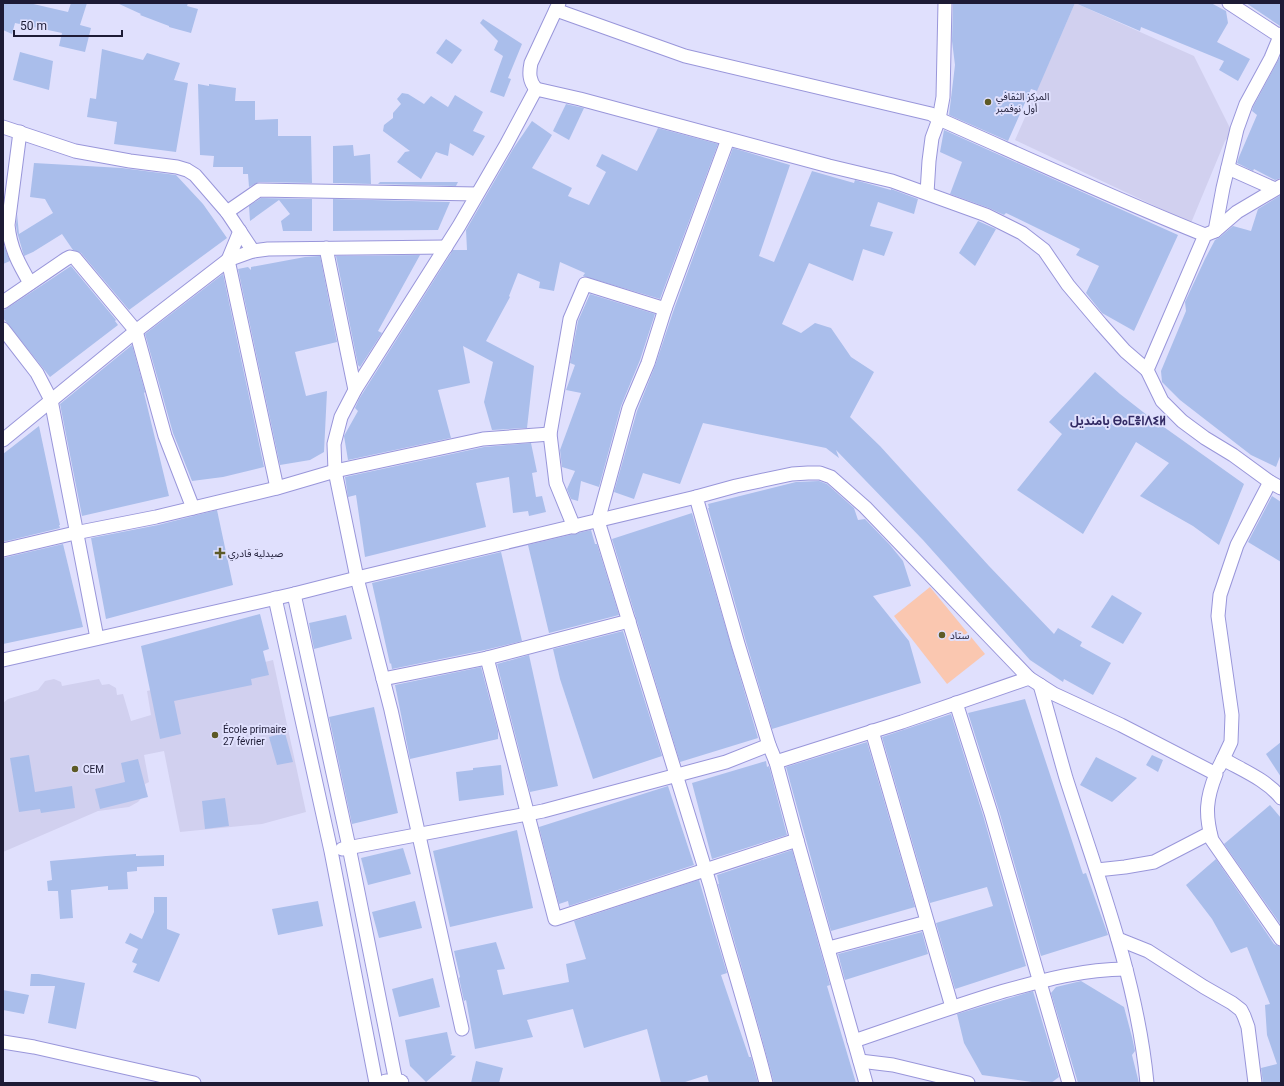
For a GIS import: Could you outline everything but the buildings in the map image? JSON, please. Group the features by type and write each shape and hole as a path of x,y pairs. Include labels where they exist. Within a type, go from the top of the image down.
{"street":[{"path":"927,193 932,138 939,119 943,97 945,3"},
{"path":"1147,370 1210,233 1237,129 1246,104 1281,36 1229,3"},
{"path":"1210,233 1167,219 939,119 931,114 685,56 558,7 531,63 529,71 532,85 536,89 580,99 829,166 892,181 986,215 1022,233 1044,250 1068,285 1124,351 1147,370 1162,401 1182,421 1275,485 1237,545 1220,596 1218,616 1232,715 1231,742 1210,789 1207,806 1208,823 1212,840 1281,939"},
{"path":"462,1029 383,679 357,578 335,471 334,444 341,417 356,390 478,194 536,89"},
{"path":"3,127 75,152 130,161 177,166 188,170 195,174 228,212 253,251"},
{"path":"20,132 8,225 9,240 18,262 30,283"},
{"path":"728,139 665,309 648,363 629,408 598,521 751,1023 766,1083"},
{"path":"1228,168 1278,188"},
{"path":"1210,233 1237,212 1278,188"},
{"path":"228,212 259,190 478,194"},
{"path":"240,231 228,260 277,488"},
{"path":"3,440 136,331 228,260 253,251 268,249 446,247"},
{"path":"326,248 356,390"},
{"path":"3,302 70,256 75,258 136,331 165,436 193,508"},
{"path":"574,527 556,483 550,434 570,319 585,284 665,309"},
{"path":"3,329 37,373 51,400 75,533 97,638"},
{"path":"3,550 193,508 277,488 335,471 483,439 550,434"},
{"path":"3,660 294,594 574,527 736,486 792,474 808,472 820,473 831,477 865,507 1034,681 1054,694 1216,774"},
{"path":"696,497 738,644 769,745 776,762 866,1083"},
{"path":"294,594 349,847 394,1083"},
{"path":"275,598 331,851 376,1083"},
{"path":"383,679 487,658 629,621"},
{"path":"487,658 555,919 797,840"},
{"path":"776,762 872,732 956,703 1034,681"},
{"path":"1034,681 1097,870 1118,939 1145,1055 1148,1083"},
{"path":"956,703 991,812 1069,1083"},
{"path":"872,732 952,1007"},
{"path":"331,851 543,811 726,762 769,745"},
{"path":"1223,759 1259,780 1277,793 1281,798"},
{"path":"1097,870 1154,862 1210,833"},
{"path":"828,948 928,922"},
{"path":"1118,939 1148,952 1241,1010 1248,1027 1255,1083"},
{"path":"854,1041 952,1007 1039,981 1073,973 1107,969 1126,969"},
{"path":"3,1042 34,1046 194,1083"},
{"path":"860,1061 893,1065 968,1083"}],"shaded area":[{"path":"1075,3 1194,56 1232,132 1225,141 1191,223 1015,140"},
{"path":"930,587 985,654 947,684 894,616"},
{"path":"273,660 306,812 262,824 180,832 164,751 144,755 149,782 145,784 146,793 138,802 129,807 98,811 3,852 3,703 8,699 38,690 45,681 54,679 61,682 62,686 99,679 102,685 109,684 116,688 117,695 123,694 131,721 151,715 147,691"}],"place":[{"name":"المركز الثقافي أول نوفمبر","path":"988,102"},
{"name":"صيدلية قادري","path":"220,553"},
{"name":"ستاد","path":"942,635"},
{"name":"École primaire 27 février","path":"215,735"},
{"name":"CEM","path":"75,769"}],"district":[{"name":"بامنديل ⴱⴰⵎⴻⵏⴷⵉⵍ","path":"1118,421"}]}
